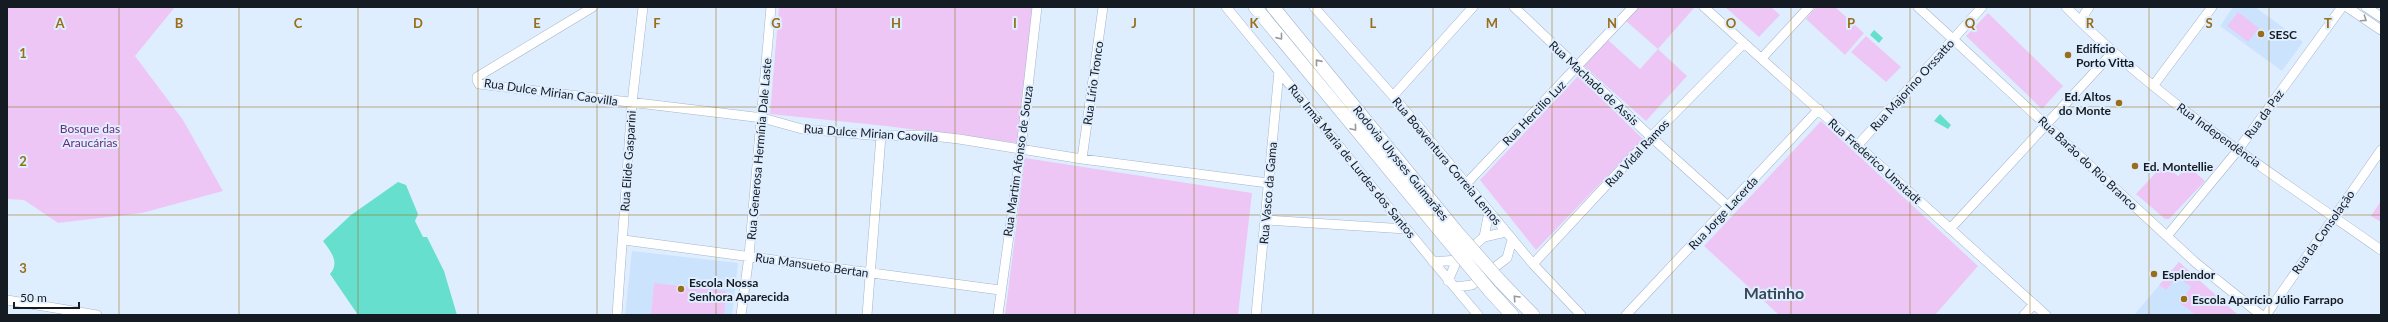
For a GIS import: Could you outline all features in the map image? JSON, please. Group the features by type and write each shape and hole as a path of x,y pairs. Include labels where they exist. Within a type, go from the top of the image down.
{"highway":[{"name":"Rodovia Ulysses Guimarães","path":"1255,7 1451,234 1500,281 1532,315"},
{"name":"Rodovia Ulysses Guimarães","path":"1273,7 1451,234 1490,291 1512,315"}],"street":[{"name":"Rua Dulce Mirian Caovilla","path":"593,7 477,77 479,84 763,118 802,130 881,136 924,135 1082,159 1268,183"},
{"name":"Rua Elide Gasparini","path":"617,315 624,240 632,103 643,7"},
{"name":"Rua Generosa Hermínia Dale Laste","path":"741,315 749,256 763,118 772,7"},
{"name":"Rua Martim Afonso de Souza","path":"998,315 1000,290 1021,149 1037,7"},
{"name":"Rua Lírio Tronco","path":"1082,159 1103,7"},
{"name":"Rua Irmã Maria de Lurdes dos Santos","path":"1226,7 1406,229 1478,315"},
{"name":"Rua Boaventura Correia Lemos","path":"1314,7 1393,96 1467,183 1512,240 1581,315"},
{"path":"1393,96 1473,7"},
{"name":"Rua Machado de Assis","path":"1514,7 1651,137 1729,207"},
{"name":"Rua Hercilio Luz","path":"1467,183 1633,7"},
{"name":"Rua Frederico Umstadt","path":"1704,7 2046,315"},
{"path":"1762,58 1809,7"},
{"name":"Rua Barão do Rio Branco","path":"1918,7 2167,236 2261,315"},
{"name":"Rua Majorino Orssatto","path":"1857,146 1982,7"},
{"name":"Rua Independência","path":"2066,7 2113,52 2153,86 2238,150 2381,250"},
{"path":"2080,21 2089,7"},
{"path":"2153,86 2212,7"},
{"name":"Rua da Paz","path":"2167,236 2238,150 2342,7"},
{"path":"2347,7 2381,30"},
{"path":"2366,7 2381,17"},
{"name":"Rua Vidal Ramos","path":"1533,264 1651,137 1744,43"},
{"path":"1950,229 2113,52"},
{"name":"Rua Vasco da Gama","path":"1256,315 1279,71"},
{"name":"Rua Jorge Lacerda","path":"1626,315 1729,207 1819,109"},
{"path":"867,315 881,136"},
{"name":"Rua da Consolação","path":"2266,315 2381,150"},
{"path":"1484,237 1489,212"},
{"path":"1265,220 1406,229"},
{"path":"1433,262 1457,260 1484,237 1506,232"},
{"name":"Rua Mansueto Bertan","path":"624,240 1000,290"},
{"path":"1507,258 1512,240"},
{"path":"1469,305 1472,286 1507,258 1526,256"},
{"path":"1457,260 1452,284 1472,286"},
{"path":"7,300 97,315"},
{"path":"2024,315 2034,304"}],"shaded area":[{"name":"SESC","path":"2233,7 2255,7 2303,42 2282,71 2220,26"},
{"path":"1874,30 1883,38 1879,43 1870,35"},
{"path":"1940,114 1951,125 1948,129 1934,121"},
{"path":"398,182 406,185 418,214 415,221 423,237 427,237 444,271 457,315 358,315 330,274 333,270 334,261 331,253 323,241 351,215"},
{"name":"Escola Nossa Senhora Aparecida","path":"632,251 738,263 732,315 625,315"},
{"name":"Escola Aparício Júlio Farrapo","path":"2179,262 2238,315 2134,315"}],"green space":[{"name":"Bosque das Araucárias","path":"7,7 175,7 135,56 183,120 223,191 142,213 58,223 24,200 7,199"},
{"path":"779,7 1033,7 1017,143 886,126 770,114"},
{"path":"1638,7 1695,7 1658,49 1626,21"},
{"path":"1725,7 1771,7 1780,15 1759,37"},
{"path":"1816,7 1835,7 1864,33 1845,55 1806,19"},
{"path":"2238,12 2259,28 2248,42 2227,26"},
{"path":"1988,13 2063,86 2042,109 1966,36"},
{"path":"1866,36 1901,67 1886,82 1851,52"},
{"path":"1607,39 1640,69 1658,49 1687,76 1646,121 1584,66"},
{"path":"1578,76 1643,139 1536,250 1480,180"},
{"path":"1821,121 1978,266 1935,315 1779,315 1704,246"},
{"path":"1025,158 1252,193 1238,315 1005,315"},
{"path":"2164,164 2178,176 2188,166 2205,181 2169,219 2165,219 2136,194"},
{"path":"2381,201 2381,222 2371,216"},
{"path":"2179,262 2238,315 2196,315 2180,303 2191,287 2177,277 2166,290 2159,285"},
{"path":"654,283 726,291 724,315 651,315"}],"place":[{"name":"SESC","path":"2261,34"},
{"name":"Edifício Porto Vitta","path":"2068,55"},
{"name":"Ed. Altos do Monte","path":"2119,103"},
{"name":"Ed. Montellie","path":"2135,166"},
{"name":"Esplendor","path":"2154,274"},
{"name":"Escola Nossa Senhora Aparecida","path":"681,289"},
{"name":"Escola Aparício Júlio Farrapo","path":"2184,299"}],"district":[{"name":"Matinho","path":"1774,292"}]}
